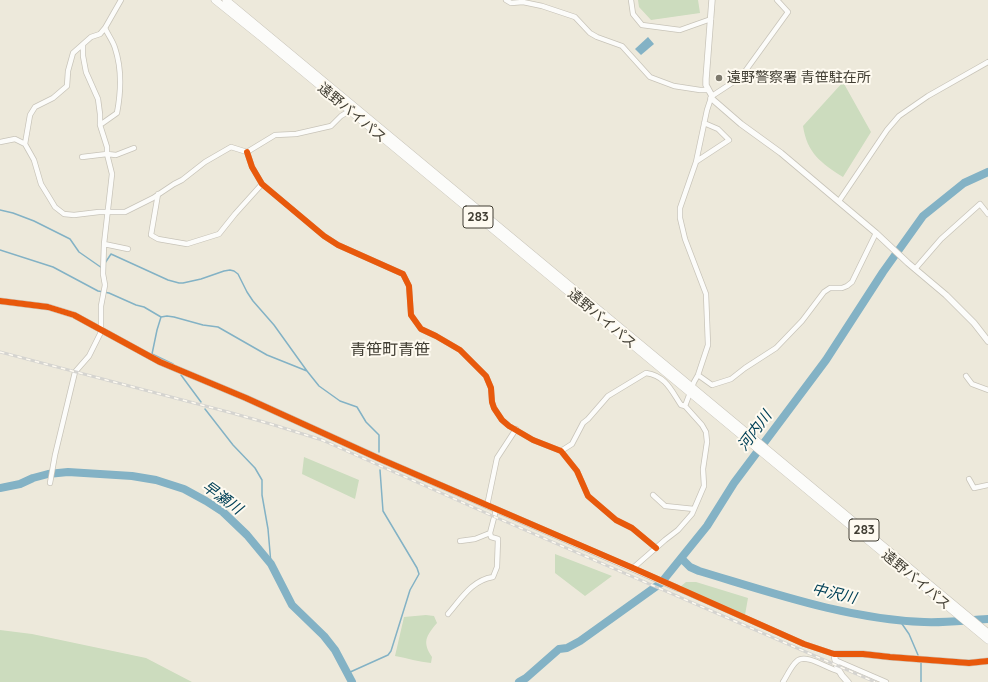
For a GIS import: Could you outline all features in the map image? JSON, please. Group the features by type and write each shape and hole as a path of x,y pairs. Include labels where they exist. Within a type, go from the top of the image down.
{"highway":[{"name":"遠野バイパス","path":"215,0 352,109"},
{"name":"遠野バイパス","path":"226,0 352,109 494,227 804,484 962,611 988,640"},
{"name":"遠野バイパス","path":"804,484 954,612 988,633"}],"street":[{"path":"25,144 30,115 35,107 53,98 67,86 68,70 73,53 91,37 100,34 121,0"},
{"path":"506,0 511,3 523,2 542,6 575,17 590,33 622,46 650,77 674,86 708,90"},
{"path":"631,0 633,14 642,25 680,30 711,19"},
{"path":"712,0 706,80 708,90 712,97 741,124 781,153 838,201 915,270 946,295 974,323 988,341"},
{"path":"684,406 698,375 708,344 706,294 685,239 680,218 680,208 697,161 704,123 712,97 741,77 788,12 778,0"},
{"path":"100,125 117,113 121,88 115,48 105,28"},
{"path":"50,483 55,455 75,372 88,356 101,330 101,306 104,289 104,244 112,174 107,154 107,147 100,125 98,99 86,72 83,56 83,45"},
{"path":"838,201 887,130 899,116 928,96 988,62"},
{"path":"0,142 15,139 25,144 34,160 41,184 55,207 64,214 74,215 124,212 142,204 182,180 206,162 231,147 247,152 275,135 296,134 331,126 341,116 352,109"},
{"path":"697,161 729,140 718,128 704,123"},
{"path":"82,157 116,154 134,148"},
{"path":"247,152 252,167 262,184 307,223 333,242 403,274 409,286 411,315 421,329 460,350 486,376 491,388 494,408 502,420 533,440 562,452 577,471 588,496 616,520 632,528 656,548"},
{"path":"158,194 151,236 158,239 187,244 219,234 262,184"},
{"path":"915,270 941,239 980,204 988,214"},
{"path":"698,375 712,385 731,379 776,348 802,321 824,292 830,288 842,288 852,282 878,236"},
{"path":"104,244 128,249"},
{"path":"0,301 48,307 74,316 160,362 246,398 496,510 633,568 835,657 886,682"},
{"path":"562,452 572,444 583,423 608,396 646,373 655,374 664,379 681,405 684,406 702,425 706,432 707,442 703,469 704,486 694,509 678,530 633,568"},
{"path":"966,376 972,384 988,390"},
{"path":"487,506 497,458 516,429"},
{"path":"969,479 974,488 988,485"},
{"path":"654,495 665,506 694,509"},
{"path":"448,614 475,583 486,578 493,577 497,567 498,539 491,537 490,533 496,510"},
{"path":"460,541 475,539 490,533"},
{"path":"835,657 863,654 969,663 988,661"},
{"path":"835,657 838,671 848,682"},
{"path":"783,682 797,661 801,659 808,658 832,670 838,671"}],"green space":[{"path":"638,0 698,0 700,13 651,20 639,7"},
{"path":"843,82 871,132 843,177 828,167 816,156 808,143 803,126"},
{"path":"304,457 359,480 355,499 302,474"},
{"path":"555,554 612,576 585,596 555,573"},
{"path":"686,582 696,582 748,598 745,615 680,587"},
{"path":"426,615 434,616 437,623 430,632 426,643 432,657 431,663 395,656 404,617"},
{"path":"0,630 32,634 146,658 192,682 0,682"}],"water":[{"path":"648,37 654,44 641,55 635,49"}],"waterway":[{"name":"河内川","path":"519,682 526,678 559,649 567,648 580,641 661,583 707,526 734,483 826,360 883,272 923,216 964,183 988,172"},
{"path":"0,210 34,221 70,239 79,252 102,268"},
{"path":"0,250 53,267 98,291 109,293 144,307 161,317 174,317 203,325 218,327 267,355 307,371"},
{"path":"105,263 111,254 168,280 179,283 201,279 224,271 234,271 238,274 253,301 274,325 319,386 340,401 357,407 366,422 379,435 379,452"},
{"path":"161,317 152,354 173,364"},
{"path":"181,375 201,402"},
{"path":"205,409 233,445 255,468 262,480 262,495 268,529 271,564"},
{"path":"348,673 388,655 391,651 410,590 419,574 417,568 383,511 380,470"},
{"name":"早瀬川","path":"0,488 20,484 33,478 48,474 68,472 132,476 156,480 184,489 206,501 223,512 247,535 271,564 292,605 324,636 335,650 352,682"},
{"name":"中沢川","path":"682,559 690,567 699,571 810,604 867,616 924,622 988,619"},
{"path":"900,621 909,634 918,655"},
{"path":"921,663 921,682"}],"railway":[{"path":"0,352 232,413 322,440 875,682"}],"cycle path":[{"path":"247,152 252,167 262,184 324,236 338,245 403,274 409,286 411,315 421,329 460,350 486,376 491,388 494,408 502,420 509,426 533,440 561,451 577,471 588,496 616,520 632,528 656,548"},
{"path":"0,301 48,307 74,315 160,362 246,398 380,459 633,568 804,644 834,654 863,654 969,663 988,661"}],"place":[{"name":"遠野警察署 青笹駐在所","path":"719,78"}],"district":[{"name":"青笹町青笹","path":"390,350"}]}
